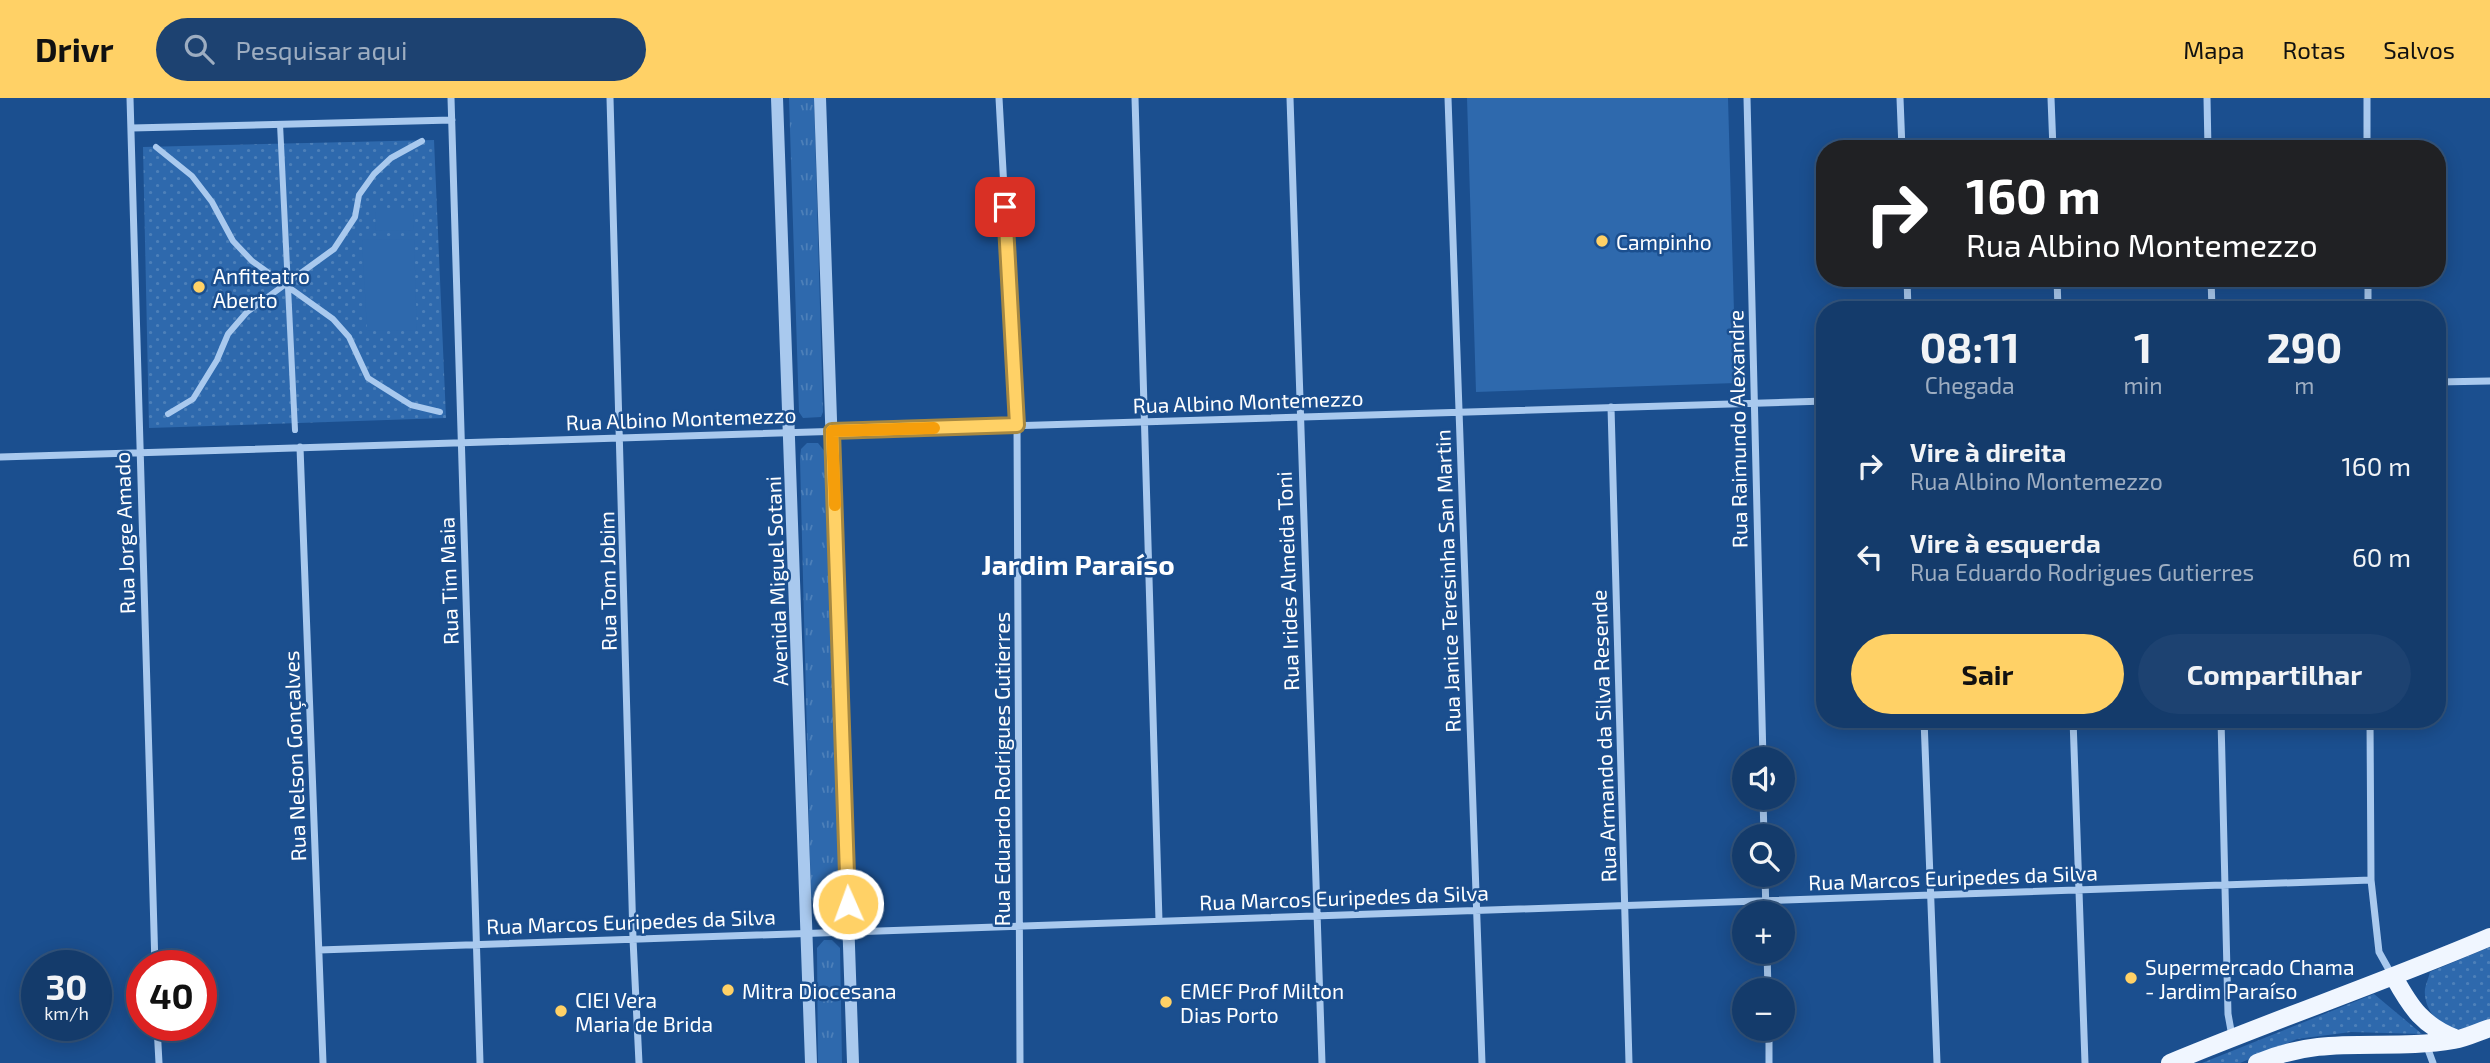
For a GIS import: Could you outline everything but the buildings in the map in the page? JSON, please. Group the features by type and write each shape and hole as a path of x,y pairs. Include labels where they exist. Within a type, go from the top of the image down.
{"main road":[{"path":"2170,1063 2490,937"},
{"path":"2394,977 2413,1009 2428,1025 2458,1040"},
{"path":"2257,1063 2278,1054 2323,1045 2458,1040 2490,1028"}],"street":[{"name":"Rua Jorge Amado","path":"131,98 155,950"},
{"name":"Rua Tim Maia","path":"451,98 480,1063"},
{"name":"Rua Tom Jobim","path":"610,98 633,939 639,1063"},
{"name":"Avenida Miguel Sotani","path":"777,98 811,1063"},
{"path":"820,98 853,1063"},
{"name":"Rua Eduardo Rodrigues Gutierres","path":"999,98 1017,425 1020,1063"},
{"path":"1135,98 1159,921"},
{"name":"Rua Irides Almeida Toni","path":"1290,98 1322,1063"},
{"name":"Rua Janice Teresinha San Martin","path":"1448,98 1482,1063"},
{"name":"Rua Raimundo Alexandre","path":"1747,98 1762,747"},
{"path":"1900,98 1902,140"},
{"path":"2051,98 2053,140"},
{"path":"2207,98 2208,140"},
{"path":"2367,98 2367,140"},
{"path":"132,128 452,120"},
{"path":"280,124 295,430"},
{"path":"167,414 193,398 217,360 228,334 247,312 334,248 355,217 359,195 374,174 391,158 422,141"},
{"path":"156,147 192,176 212,202 233,242 251,261 333,319 349,337 368,378 411,405 440,412"},
{"path":"2446,382 2490,381"},
{"name":"Rua Albino Montemezzo","path":"0,457 1816,401"},
{"name":"Rua Armando da Silva Resende","path":"1611,408 1629,1063"},
{"name":"Rua Nelson Gonçalves","path":"300,447 323,1063"},
{"path":"1924,728 1937,1063"},
{"path":"2073,728 2085,1063"},
{"path":"2221,728 2228,1014 2232,1037"},
{"path":"2370,728 2371,880 2379,952 2394,977"},
{"name":"Rua Marcos Euripedes da Silva","path":"319,950 2371,880"},
{"path":"1765,887 1766,900"},
{"path":"158,1041 159,1063"},
{"path":"1769,1041 1769,1063"},
{"path":"2425,1043 2434,1063"}],"green space":[{"path":"789,98 814,98 823,412 821,417 803,418 799,412"},
{"name":"Campinho","path":"1467,98 1728,98 1736,383 1476,392"},
{"path":"434,140 446,418 149,428 143,147"},
{"path":"375,212 413,212 414,230 376,231"},
{"path":"414,239 417,331 367,330 362,240"},
{"path":"807,443 818,443 826,453 843,899 836,908 824,911 819,911 811,898 800,458 801,449"},
{"path":"824,940 832,940 840,948 842,1063 818,1063 817,948"},
{"path":"2490,947 2490,1019 2461,1029 2444,1025 2433,1015 2426,1003 2425,989 2430,972"},
{"path":"2374,994 2422,1034 2351,1032 2297,1039 2240,1063 2202,1063"}],"slow traffic":[{"path":"835,505 832,431 934,428"}],"place":[{"name":"Campinho","path":"1602,241"},
{"name":"Anfiteatro Aberto","path":"199,287"},
{"name":"Supermercado Chama - Jardim Paraíso","path":"2131,978"},
{"name":"Mitra Diocesana","path":"728,990"},
{"name":"EMEF Prof Milton Dias Porto","path":"1166,1002"},
{"name":"CIEI Vera Maria de Brida","path":"561,1011"}],"district":[{"name":"Jardim Paraíso","path":"1078,564"}],"route":[{"path":"848,904 832,431 1017,425 1005,207"}]}
